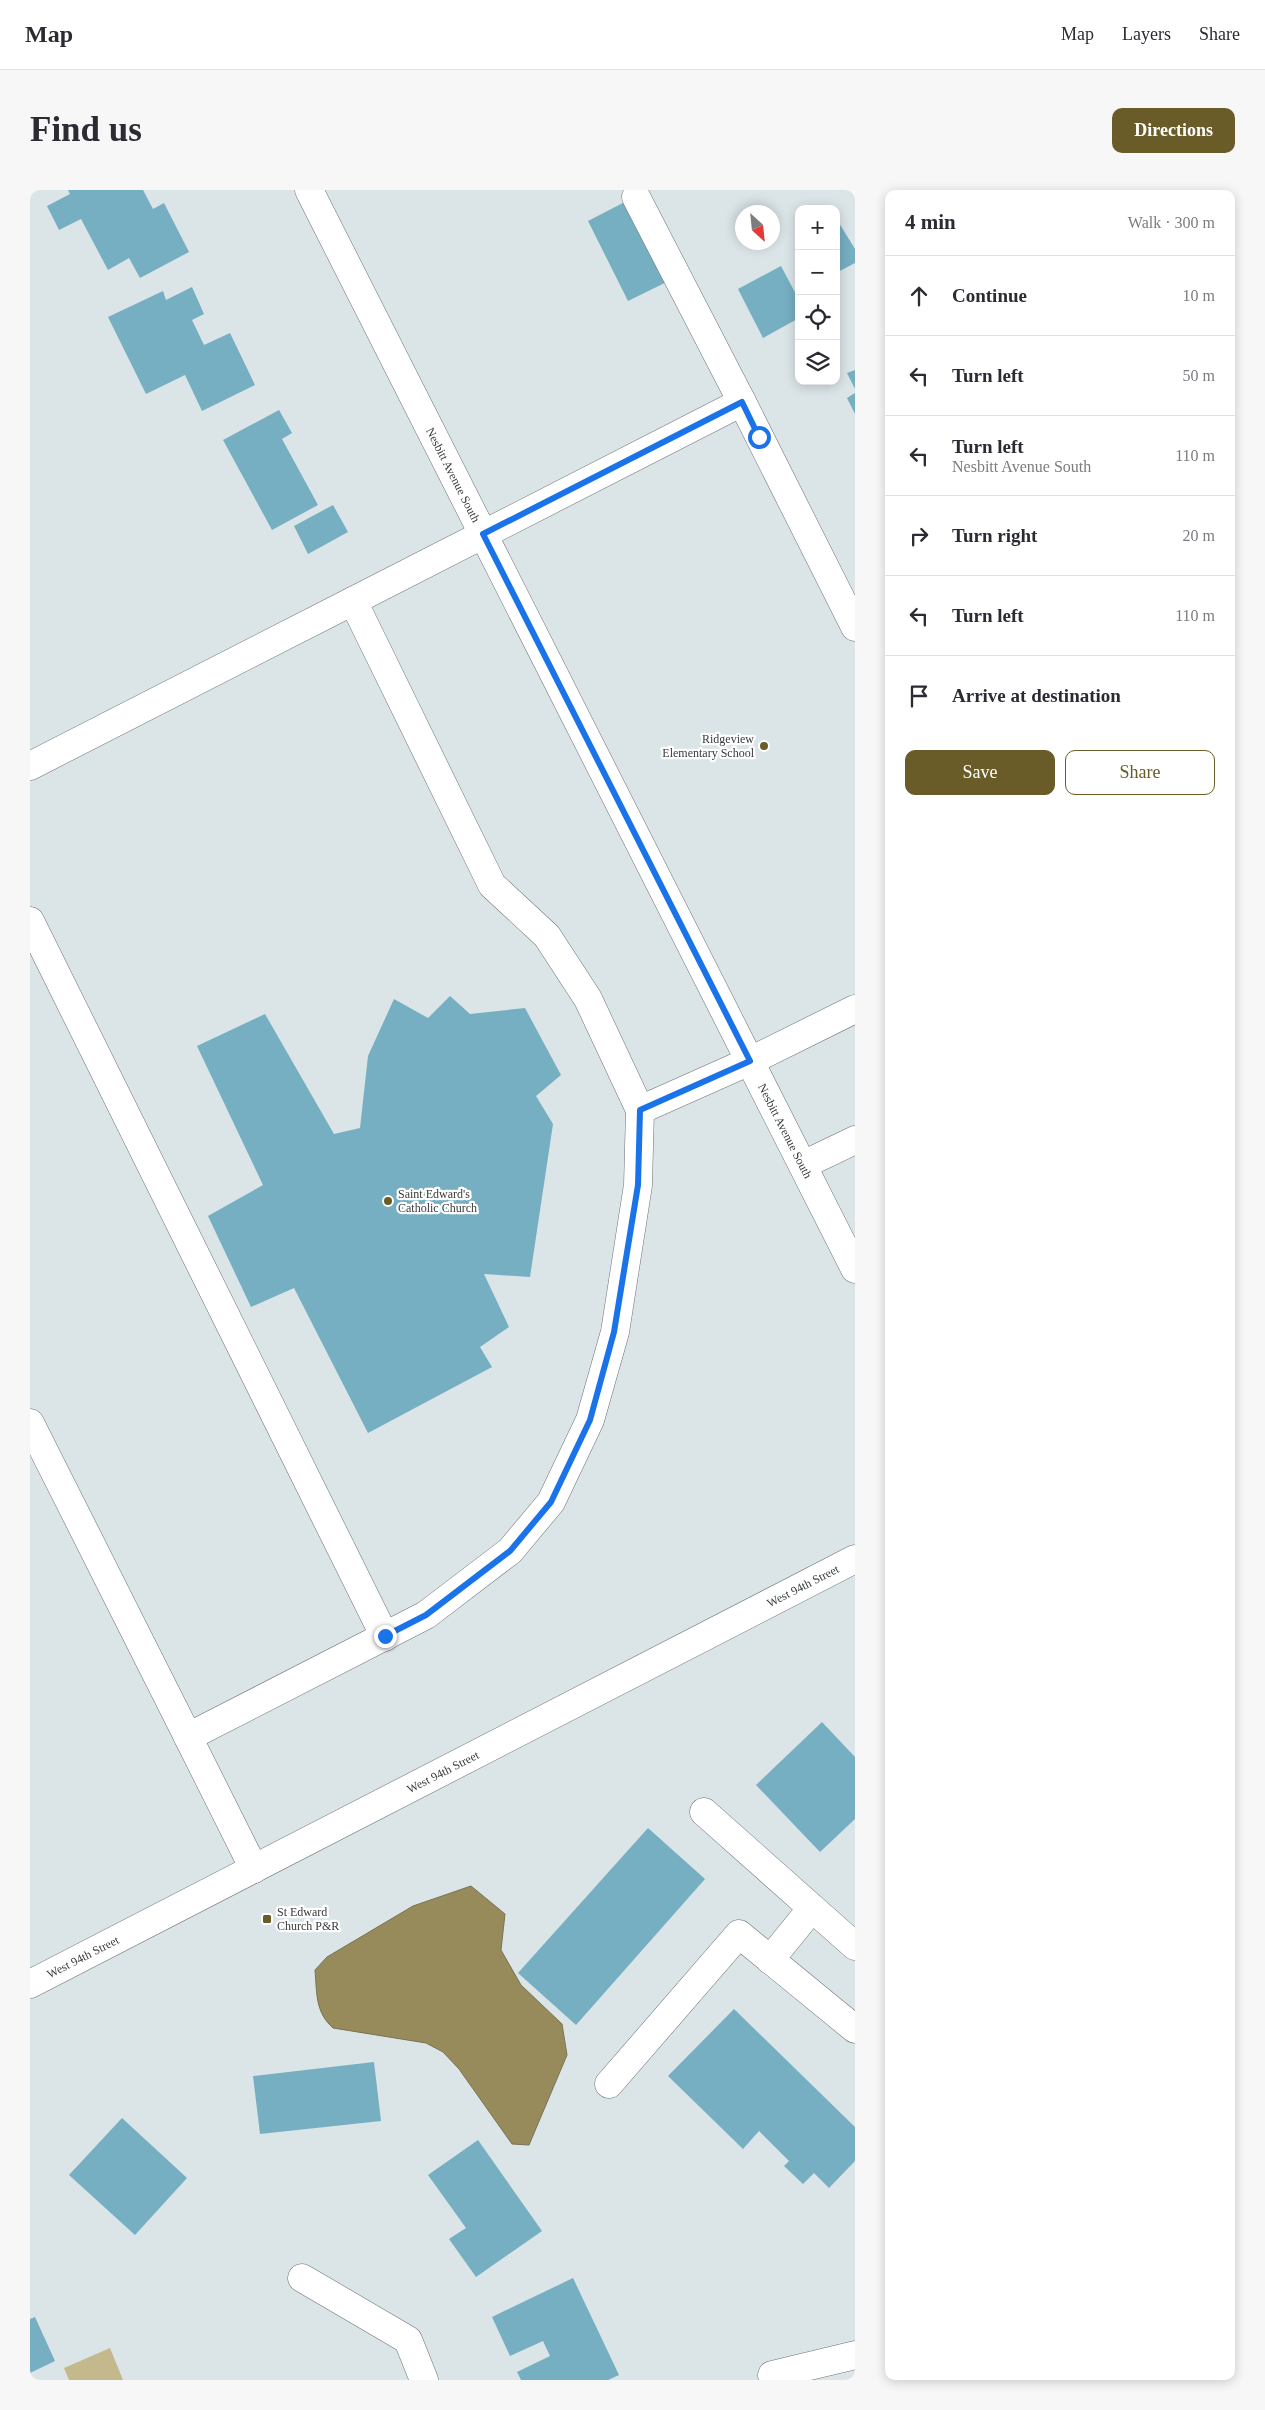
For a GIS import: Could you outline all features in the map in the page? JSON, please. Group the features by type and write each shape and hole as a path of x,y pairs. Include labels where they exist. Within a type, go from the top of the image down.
{"street":[{"name":"Nesbitt Avenue South","path":"309,190 855,1269"},
{"path":"636,196 855,627"},
{"path":"30,766 742,402"},
{"path":"188,1737 426,1615 510,1551 551,1502 590,1420 614,1332 638,1185 640,1110 588,999 547,936 492,885 353,601"},
{"path":"30,921 385,1636"},
{"path":"640,1110 750,1061 855,1009"},
{"path":"803,1165 855,1140"},
{"path":"30,1423 254,1869"},
{"name":"West 94th Street","path":"30,1984 855,1559"},
{"path":"704,1812 855,1946"},
{"path":"770,1960 812,1908"},
{"path":"609,2084 739,1934 855,2029"},
{"path":"302,2278 408,2340 424,2380"},
{"path":"772,2375 855,2355"}],"shaded area":[{"path":"471,1886 505,1914 501,1950 521,1985 562,2024 567,2055 529,2145 512,2144 459,2069 443,2052 426,2043 333,2028 327,2022 318,2002 315,1970 327,1957 413,1906"},
{"path":"110,2348 123,2380 69,2380 64,2368"}],"building":[{"path":"68,190 143,190 153,209 164,203 189,252 140,278 129,258 108,270 81,219 59,230 47,206 70,194"},
{"path":"646,191 687,272 628,301 588,221"},
{"path":"840,225 855,249 855,263 840,271"},
{"path":"781,266 795,292 795,320 763,338 738,289"},
{"path":"192,287 204,314 192,320 204,345 230,333 255,385 202,411 185,375 146,394 108,317 163,291 166,300"},
{"path":"855,370 855,389 847,373"},
{"path":"855,393 855,414 847,398"},
{"path":"279,410 292,433 282,439 318,505 272,530 223,440"},
{"path":"333,505 348,532 308,554 294,526"},
{"name":"Saint Edward's Catholic Church","path":"450,996 470,1014 525,1008 561,1075 536,1096 553,1124 530,1277 484,1274 509,1327 480,1347 492,1367 368,1433 294,1288 251,1307 208,1216 263,1185 197,1046 265,1014 334,1134 360,1128 368,1056 394,999 428,1018"},
{"path":"822,1722 855,1757 855,1819 820,1852 756,1785"},
{"path":"648,1828 705,1879 576,2025 518,1973"},
{"path":"734,2009 855,2127 855,2161 829,2188 814,2173 803,2184 784,2166 789,2161 759,2131 743,2149 668,2076"},
{"path":"374,2062 381,2121 260,2134 253,2076"},
{"path":"122,2118 187,2178 135,2235 69,2175"},
{"path":"478,2140 542,2231 476,2277 449,2239 466,2228 428,2175"},
{"path":"573,2278 619,2375 608,2380 521,2380 517,2372 550,2356 543,2341 510,2356 492,2317"},
{"path":"35,2317 55,2361 30,2373 30,2319"}],"place":[{"name":"Ridgeview Elementary School","path":"764,746"},
{"name":"Saint Edward's Catholic Church","path":"388,1201"},
{"name":"St Edward Church P&R","path":"267,1919"}],"route":[{"path":"385,1636 426,1615 510,1551 551,1502 590,1420 614,1332 638,1185 640,1110 750,1061 483,534 742,402 759,437"}]}
